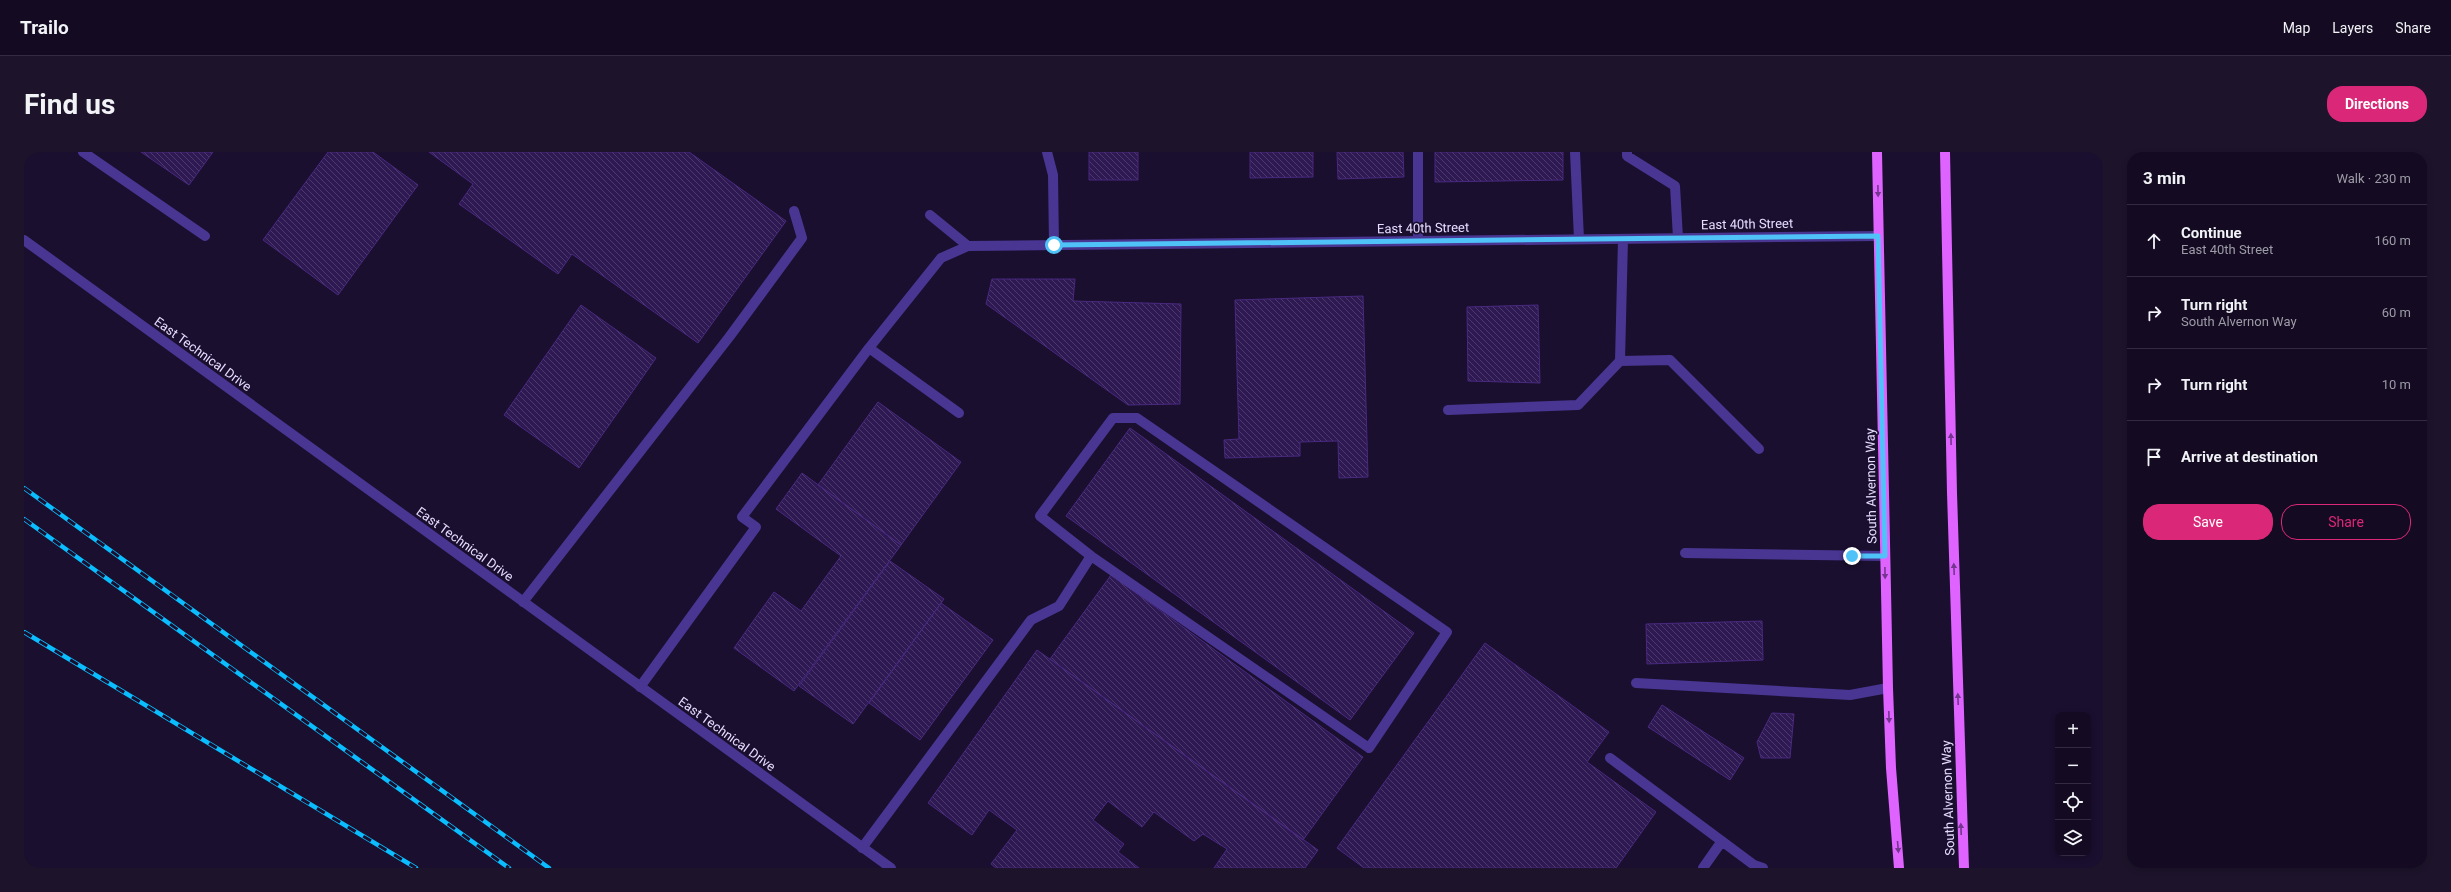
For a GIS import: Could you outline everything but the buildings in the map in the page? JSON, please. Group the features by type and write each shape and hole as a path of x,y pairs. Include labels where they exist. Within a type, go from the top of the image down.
{"main road":[{"name":"South Alvernon Way","path":"1877,152 1888,688 1891,768 1900,868"},
{"name":"South Alvernon Way","path":"1945,152 1952,500 1964,868"}],"street":[{"path":"83,152 206,236"},
{"path":"1047,152 1053,175 1054,245"},
{"path":"1418,152 1418,241"},
{"path":"1575,152 1579,239"},
{"path":"1627,152 1627,156 1675,186 1678,238"},
{"path":"523,602 730,336 802,238 794,211"},
{"path":"640,687 756,527 742,517 869,348 941,258 968,246 930,215"},
{"name":"East 40th Street","path":"968,246 1878,236"},
{"path":"1448,410 1578,405 1620,361 1623,239"},
{"name":"East Technical Drive","path":"24,240 891,868"},
{"path":"869,348 959,413"},
{"path":"1620,361 1670,360 1759,449"},
{"path":"1113,418 1137,418 1447,632 1369,748 1091,556 1040,516 1113,418"},
{"path":"1684,553 1885,556"},
{"path":"862,848 1031,620 1059,606 1091,556"},
{"path":"1636,683 1850,694 1888,688"},
{"path":"1610,758 1754,865 1763,868"},
{"path":"1703,868 1722,841"}],"railway":[{"path":"24,488 549,868"},
{"path":"24,519 509,868"},
{"path":"24,632 416,868"}],"route":[{"path":"1054,245 1878,236 1885,556 1852,556"}]}
